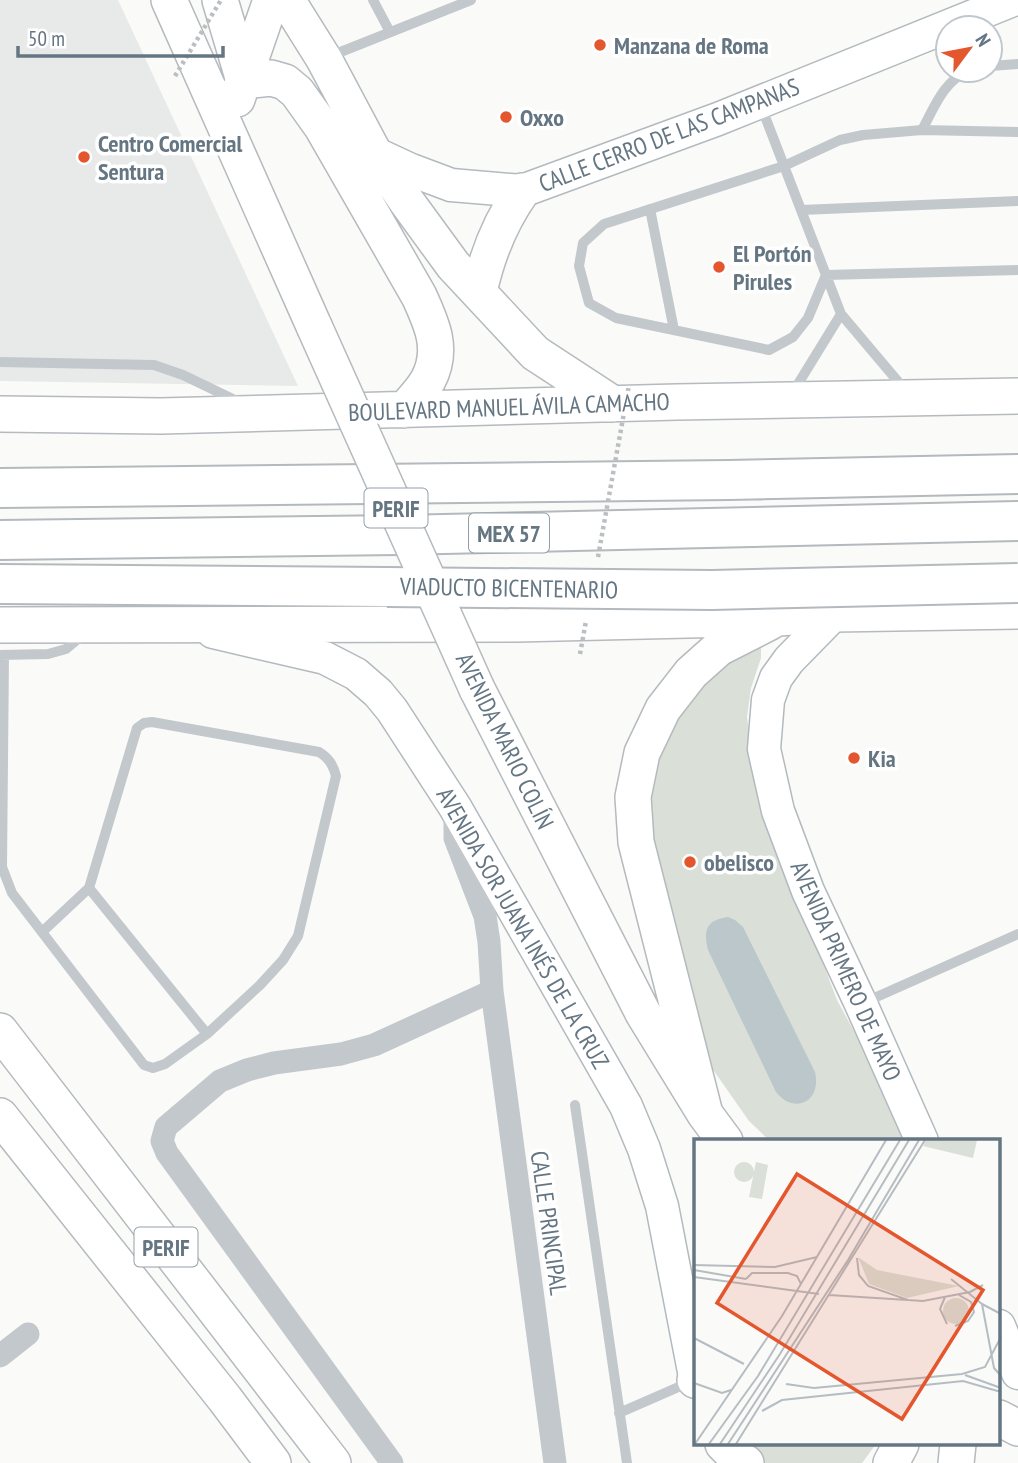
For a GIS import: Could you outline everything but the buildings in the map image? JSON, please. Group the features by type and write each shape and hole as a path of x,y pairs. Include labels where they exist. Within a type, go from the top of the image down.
{"highway":[{"name":"MEX 57","path":"0,488 1018,474"},
{"name":"MEX 57","path":"0,540 399,535 1018,521"},
{"name":"VIADUCTO BICENTENARIO","path":"0,584 712,590 1018,583"}],"main road":[{"name":"PERIF","path":"169,0 227,129"},
{"path":"220,0 244,81"},
{"path":"227,129 271,0"},
{"path":"287,0 324,59 374,153 453,265 535,353 621,395"},
{"path":"244,81 271,78 285,82 297,92 323,127 419,296 433,325 437,356 428,381 404,410"},
{"name":"AVENIDA MARIO COLÍN","path":"227,129 477,689 643,1013 715,1127"},
{"path":"479,292 489,251 509,210 522,191"},
{"name":"BOULEVARD MANUEL ÁVILA CAMACHO","path":"0,414 161,416 404,410 621,395 788,400 1018,396"},
{"path":"2,645 94,625 516,624 1018,611"},
{"path":"715,1127 636,842 633,797 642,753 663,709 691,673 719,648 779,618"},
{"name":"PERIF","path":"0,1031 333,1463"},
{"path":"0,1116 273,1463"},
{"path":"157,1235 225,1399"},
{"path":"1000,1419 1018,1428"},
{"path":"724,1446 746,1463"},
{"path":"891,1463 900,1446"}],"street":[{"name":"CALLE CERRO DE LAS CAMPANAS","path":"323,127 411,170 451,185 522,191 759,102 1013,0"},
{"name":"AVENIDA PRIMERO DE MAYO","path":"834,614 789,660 776,678 768,700 764,749 778,811 803,880 921,1139"},
{"name":"AVENIDA SOR JUANA INÉS DE LA CRUZ","path":"178,625 325,658 356,674 378,693 392,710 455,807 625,1106 644,1149 662,1206 694,1370"},
{"name":"CALLE PRINCIPAL","path":"455,807 455,838 485,916 489,942 492,991 555,1463"},
{"path":"393,1463 167,1153 162,1141 166,1127 220,1081 274,1063 341,1054 374,1045 492,991"},
{"path":"1000,1328 1018,1373"},
{"path":"0,1356 28,1334"},
{"path":"722,1446 730,1463"}],"lane":[{"path":"373,0 390,32"},
{"path":"324,59 471,0"},
{"path":"922,130 948,84"},
{"path":"759,102 841,314 912,398"},
{"path":"826,275 808,318 793,337 769,350 616,318 589,303 579,266 583,243 604,224 784,166 840,140 863,135 922,130 1018,132"},
{"path":"801,210 1018,201"},
{"path":"650,209 674,330"},
{"path":"826,275 1018,270"},
{"path":"788,400 841,314"},
{"path":"0,362 154,365 183,375 263,414"},
{"path":"2,645 2,867 12,893 144,1065 153,1068 165,1064 207,1034 283,960 298,936 336,776 334,767 319,752 152,722 144,723 137,728 89,888 42,932"},
{"path":"89,888 207,1034"},
{"path":"861,1004 1018,934"},
{"path":"575,1105 627,1463"},
{"path":"619,1413 694,1381"}],"path":[{"path":"176,76 220,0"},
{"path":"597,560 621,395"},
{"path":"580,654 587,614"}],"shaded area":[{"name":"Centro Comercial Sentura","path":"0,0 118,0 298,386 0,381"},
{"path":"761,634 761,658 751,688 747,717 756,788 837,1000 874,1068 902,1139 768,1139 749,1121 707,1061 648,838 647,796 656,752 701,684"},
{"path":"728,917 743,927 815,1072 814,1091 805,1102 791,1103 776,1092 708,950 708,927 715,920"},
{"path":"739,1446 875,1446 862,1463 763,1463"}],"place":[{"name":"Manzana de Roma","path":"600,45"},
{"name":"Oxxo","path":"506,117"},
{"name":"Centro Comercial Sentura","path":"84,157"},
{"name":"El Portón Pirules","path":"719,267"},
{"name":"Kia","path":"854,758"},
{"name":"obelisco","path":"690,862"}]}
